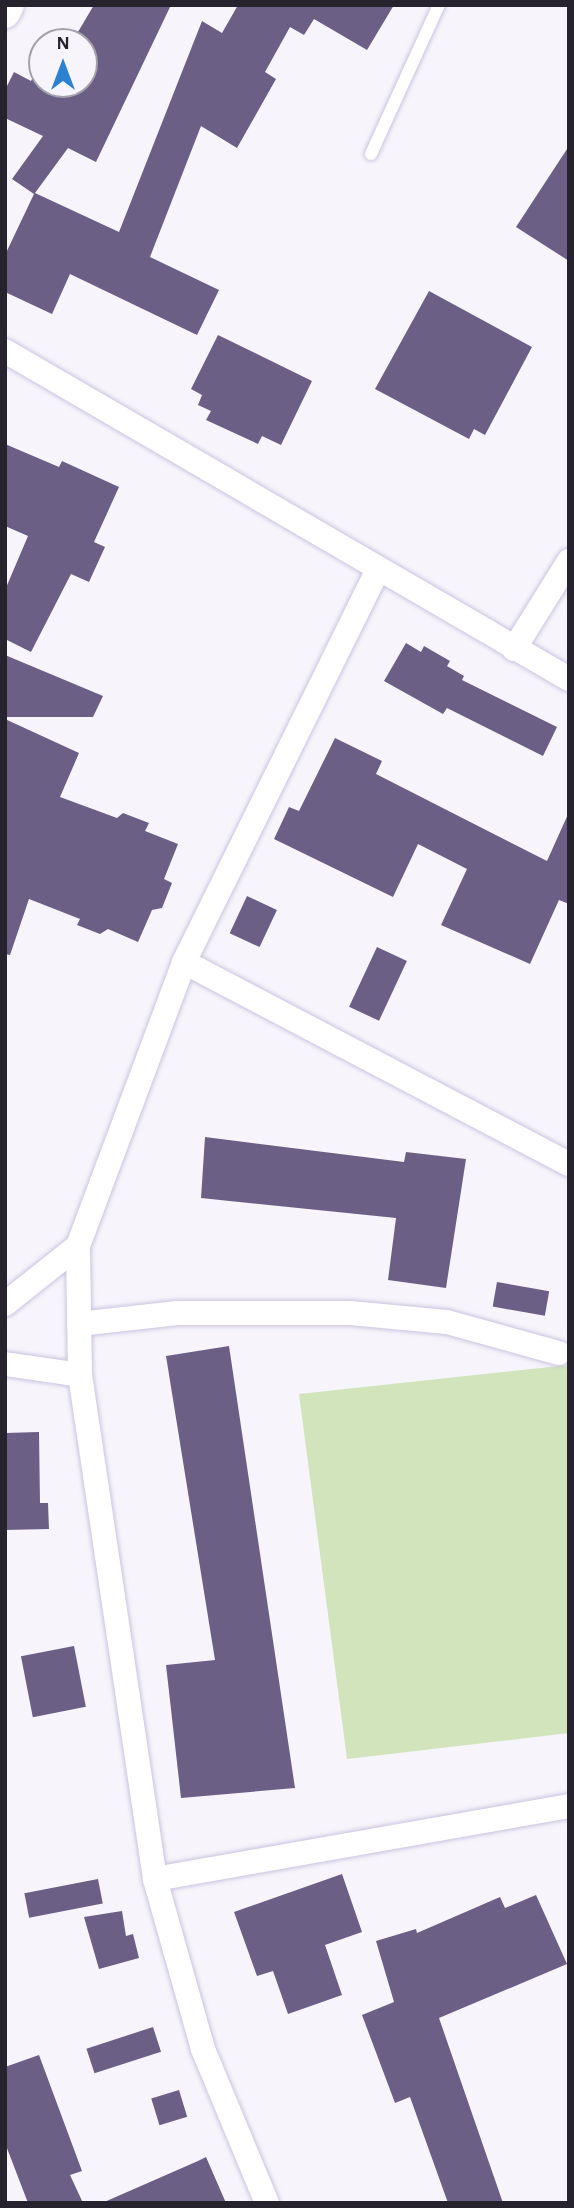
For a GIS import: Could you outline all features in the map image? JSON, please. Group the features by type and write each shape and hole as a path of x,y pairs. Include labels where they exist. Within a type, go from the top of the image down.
{"street":[{"path":"5,13 9,5"},
{"path":"5,351 377,571 569,679"},
{"path":"514,649 569,561"},
{"path":"267,2203 203,2049 155,1879 80,1375 78,1246 184,962 377,571"},
{"path":"184,962 569,1164"},
{"path":"5,1304 78,1246"},
{"path":"79,1324 177,1313 350,1313 447,1321 559,1353"},
{"path":"5,1364 80,1375"},
{"path":"155,1879 569,1806"}],"lane":[{"path":"371,154 439,5"}],"green space":[{"path":"568,1365 569,1733 347,1759 299,1394"}],"building":[{"path":"94,5 171,5 96,162 68,148 35,193 119,232 202,21 222,33 238,5 394,5 367,50 314,19 304,35 290,27 265,72 276,79 237,148 201,126 150,257 219,290 197,335 70,274 52,314 5,292 5,255 34,194 12,179 43,136 5,118 5,90 14,72 28,79 28,98 98,98 98,28 80,28"},
{"path":"569,146 569,261 516,227"},
{"path":"429,291 532,347 485,435 474,429 469,439 375,389"},
{"path":"218,335 312,381 281,445 262,436 258,444 206,420 211,411 198,405 202,395 191,389"},
{"path":"5,444 59,467 62,461 119,487 94,542 105,547 89,582 71,574 31,652 5,639 5,590 28,536 5,526"},
{"path":"406,643 421,652 424,646 450,661 447,666 464,676 462,680 557,727 543,756 447,708 443,714 384,681"},
{"path":"5,655 103,696 93,717 5,717"},
{"path":"5,719 79,753 60,797 117,818 123,813 149,823 145,831 178,844 164,879 172,883 162,908 152,910 138,942 108,929 100,934 77,925 80,919 29,899 10,955 5,954"},
{"path":"335,738 382,761 376,774 547,861 569,812 569,904 559,900 530,964 441,925 467,869 418,844 393,897 274,839 289,807 299,811"},
{"path":"247,896 277,910 260,947 230,933"},
{"path":"377,947 407,961 379,1021 349,1007"},
{"path":"205,1137 404,1162 406,1152 466,1159 446,1288 388,1280 396,1218 201,1198"},
{"path":"497,1282 549,1291 545,1316 493,1307"},
{"path":"229,1346 295,1788 181,1798 166,1665 215,1660 166,1356"},
{"path":"39,1432 40,1503 48,1503 49,1529 5,1530 5,1433"},
{"path":"74,1646 86,1707 33,1717 21,1656"},
{"path":"342,1874 362,1932 325,1945 342,1995 288,2014 273,1971 257,1976 234,1912"},
{"path":"98,1879 103,1904 29,1918 24,1893"},
{"path":"536,1895 567,1964 439,2018 503,2203 448,2203 410,2097 395,2103 362,2015 394,2002 376,1941 416,1929 417,1933 500,1897 505,1908"},
{"path":"122,1911 126,1936 133,1934 139,1958 99,1969 84,1917"},
{"path":"153,2027 161,2052 94,2073 86,2049"},
{"path":"39,2055 82,2171 70,2175 83,2203 28,2203 5,2143 5,2067"},
{"path":"179,2090 187,2117 159,2125 151,2098"},
{"path":"206,2157 226,2203 102,2203 198,2161"}]}
